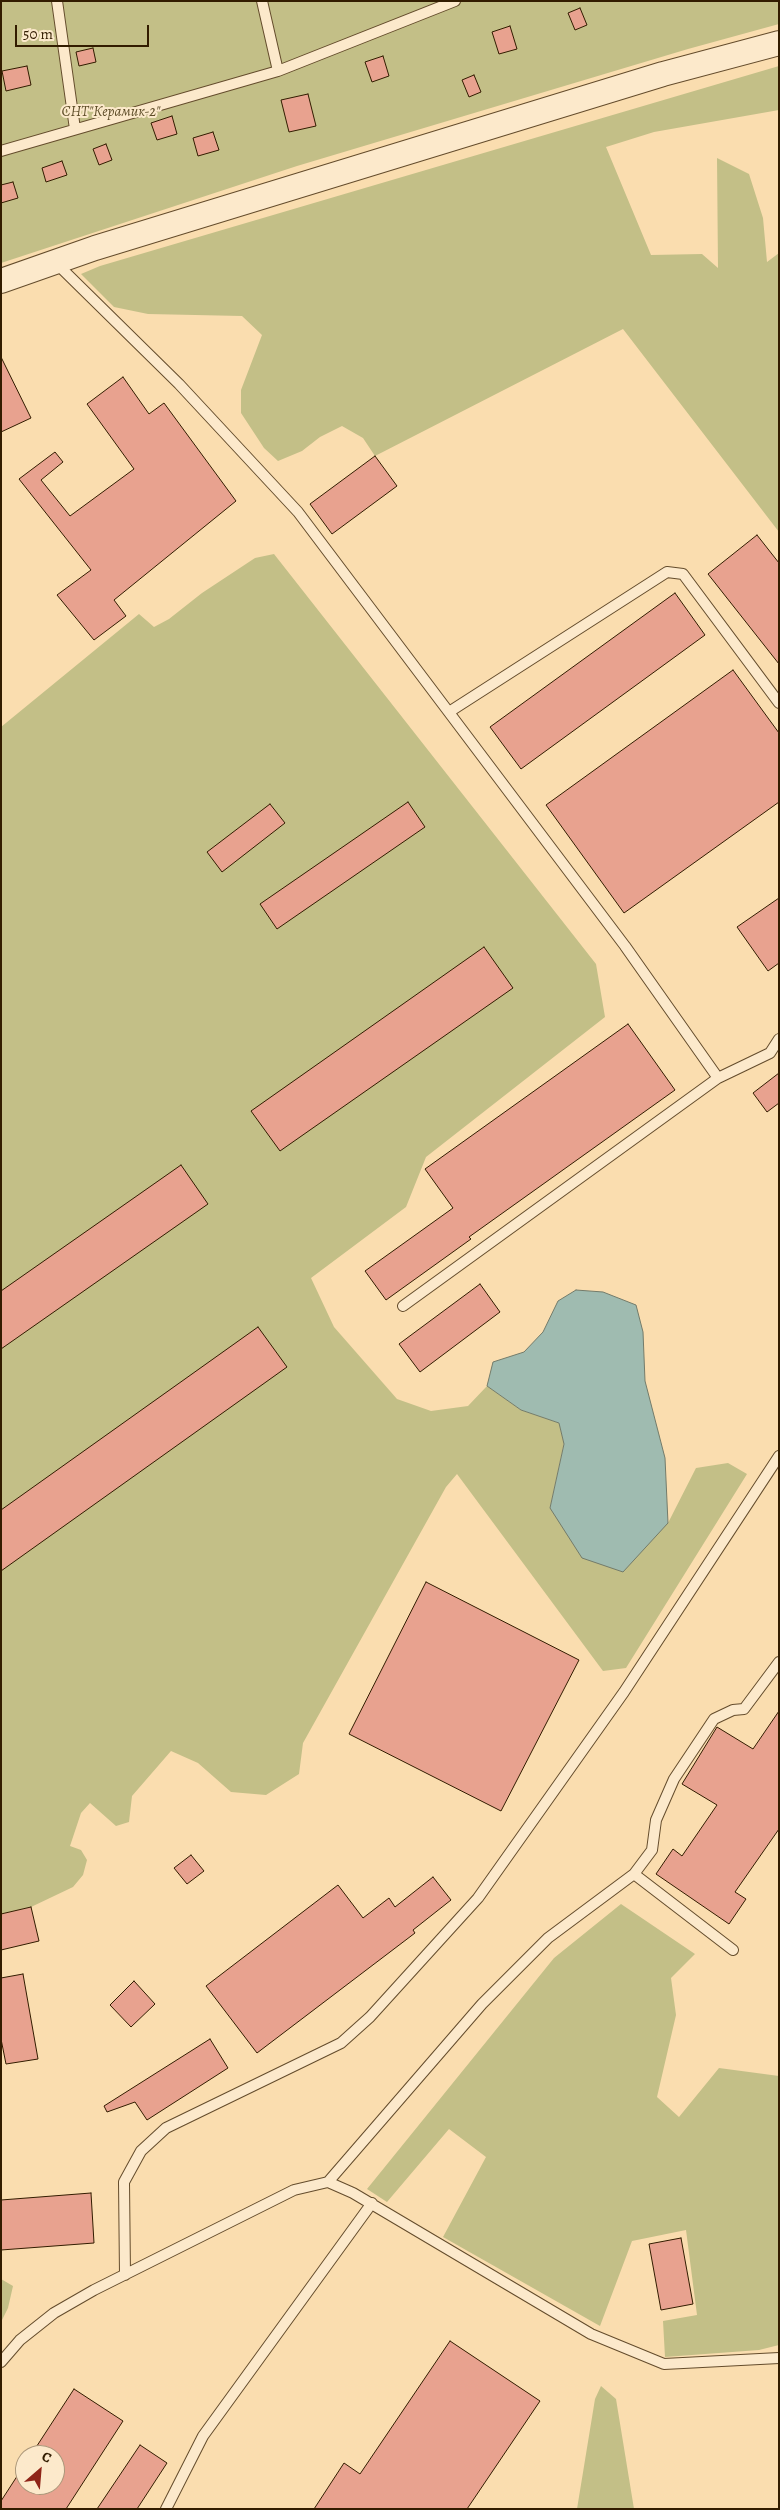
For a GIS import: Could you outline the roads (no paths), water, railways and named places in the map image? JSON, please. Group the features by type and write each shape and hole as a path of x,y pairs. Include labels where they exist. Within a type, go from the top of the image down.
{"street":[{"path":"1,281 55,261 663,74 779,43"}],"lane":[{"path":"57,1 75,129"},
{"path":"262,1 278,71"},
{"path":"1,151 278,71 454,1"},
{"path":"55,261 179,384 298,512 625,946 718,1078"},
{"path":"449,712 668,572 684,574 779,703"},
{"path":"403,1306 718,1078 770,1053 779,1039"},
{"path":"126,2275 124,2182 140,2151 166,2128 341,2043 376,2010 478,1898 624,1692 779,1456"},
{"path":"328,2182 445,2044 495,1991 548,1938 634,1874 652,1850 656,1820 674,1779 714,1719 733,1710 744,1709 779,1662"},
{"path":"634,1874 733,1950"},
{"path":"1,2362 20,2340 54,2313 294,2190 328,2182 353,2192 591,2334 664,2364 779,2358"},
{"path":"166,2509 203,2436 372,2203"}],"park label":[{"name":"СНТ\"Керамик-2\"","path":"111,112"}]}
